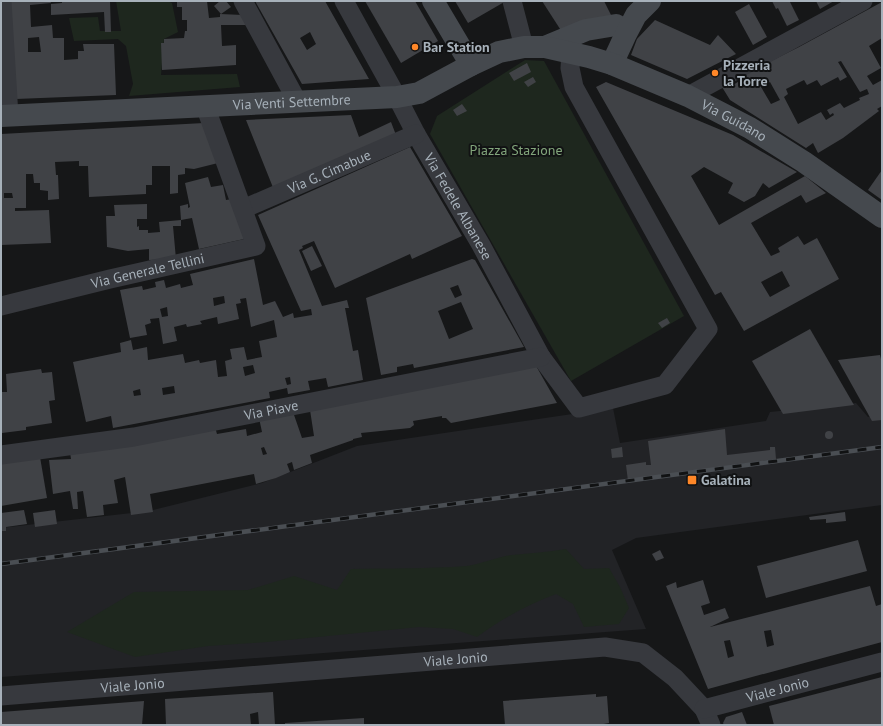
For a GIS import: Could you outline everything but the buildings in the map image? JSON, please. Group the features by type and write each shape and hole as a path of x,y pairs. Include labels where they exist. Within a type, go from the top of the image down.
{"main road":[{"path":"433,1 471,65"},
{"path":"580,55 616,25 643,8"},
{"path":"612,64 643,8"},
{"path":"534,47 586,30 616,25"},
{"name":"Via Venti Settembre","path":"5,116 398,97 418,93 499,52 534,47 580,55"},
{"name":"Via Guidano","path":"580,55 612,64 688,96 750,128 804,162 882,217"}],"street":[{"path":"2,1 5,116"},
{"path":"243,1 298,101"},
{"name":"Via Fedele Albanese","path":"344,1 398,97 416,134 481,245 541,357 579,408 665,385 708,329 574,87 570,68 580,55"},
{"path":"512,1 534,47"},
{"path":"688,96 863,1"},
{"path":"205,106 243,209"},
{"name":"Via G. Cimabue","path":"243,209 416,134"},
{"name":"Via Generale Tellini","path":"1,306 110,279 256,246 243,209"},
{"name":"Via Piave","path":"1,455 134,437 541,357"},
{"name":"Viale Jonio","path":"1,696 605,647 643,653 675,678 707,717 882,662"}],"shaded area":[{"path":"856,403 868,417 882,416 882,505 636,538 612,550 646,629 1,677 1,528 149,511 262,483 357,446 613,408 620,443 766,421 770,412"}],"green space":[{"path":"116,1 167,1 172,3 178,32 164,39 161,75 237,74 240,87 129,96 133,84 126,46 118,39 74,41 69,18 98,17 100,31 121,31"},
{"name":"Piazza Stazione","path":"525,60 544,61 684,316 571,381 430,134 437,116"},
{"path":"566,549 584,569 609,568 620,587 629,608 619,624 584,627 573,604 556,594 515,612 477,637 453,629 419,627 267,642 208,646 135,657 67,632 134,592 248,590 294,576 337,590 351,569 467,566 506,556"}],"railway":[{"path":"1,564 882,447"}],"place":[{"name":"Bar Station","path":"415,47"},
{"name":"Pizzeria la Torre","path":"715,73"},
{"name":"Galatina","path":"692,480"}]}
